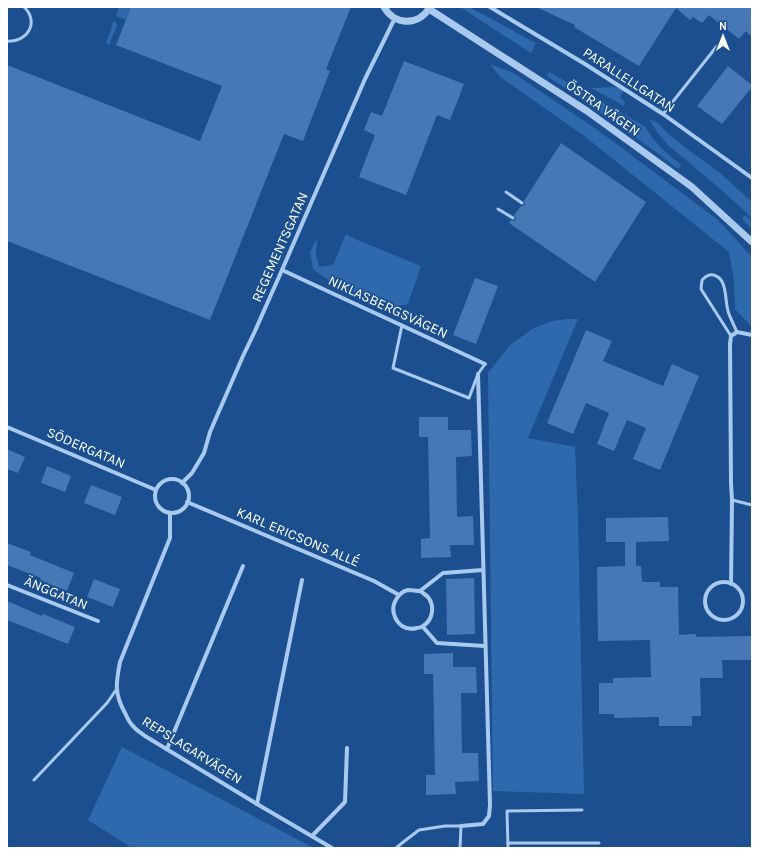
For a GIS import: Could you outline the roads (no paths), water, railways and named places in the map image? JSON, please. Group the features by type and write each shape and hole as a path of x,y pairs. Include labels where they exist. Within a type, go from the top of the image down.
{"street":[{"path":"384,7 389,14 402,21 417,19 424,15 429,8"},
{"name":"PARALLELLGATAN","path":"490,7 585,64 663,114 752,178"},
{"name":"ÖSTRA VÄGEN","path":"429,8 587,111 692,187 752,242"},
{"name":"REGEMENTSGATAN","path":"182,483 192,472 204,453 210,432 243,356 365,79 395,18"},
{"name":"NIKLASBERGSVÄGEN","path":"282,270 485,364"},
{"path":"731,584 732,500 730,344 731,336 737,332 752,335"},
{"path":"461,826 484,824 489,816 490,805 478,374"},
{"name":"SÖDERGATAN","path":"7,427 156,490"},
{"path":"175,479 182,483 186,487 189,497 186,505 181,510 170,513 164,511 157,505 155,496 156,490 160,483 175,479"},
{"name":"KARL ERICSONS ALLÉ","path":"187,502 374,581 399,595"},
{"name":"REPSLAGARVÄGEN","path":"170,513 170,538 120,662 116,690 119,702 133,726 145,736 332,848"},
{"path":"167,749 243,566"},
{"path":"420,591 443,573 484,570"},
{"path":"257,804 302,580"},
{"path":"725,582 731,584 740,592 742,598 740,611 736,616 730,619 718,619 708,612 705,606 706,594 713,585 725,582"},
{"name":"ÄNGGATAN","path":"7,585 98,621"},
{"path":"409,590 420,591 428,596 432,604 432,612 429,621 423,627 412,629 403,627 396,621 393,612 394,603 399,595 404,592 409,590"},
{"path":"423,627 437,643 485,646"},
{"path":"312,836 345,802 347,748"}],"lane":[{"path":"7,41 18,41 24,38 28,33 31,21 30,15 24,7"},
{"path":"663,114 717,46"},
{"path":"506,192 522,203"},
{"path":"498,209 512,218"},
{"path":"731,336 701,289 702,280 707,275 719,277 723,283 728,310 737,332"},
{"path":"402,325 393,368 469,398 478,374 485,364"},
{"path":"732,500 752,505"},
{"path":"34,780 106,703 116,690"},
{"path":"508,848 507,811 582,810"},
{"path":"396,848 419,830 445,826 461,826 460,848"},
{"path":"508,844 599,843"}]}
